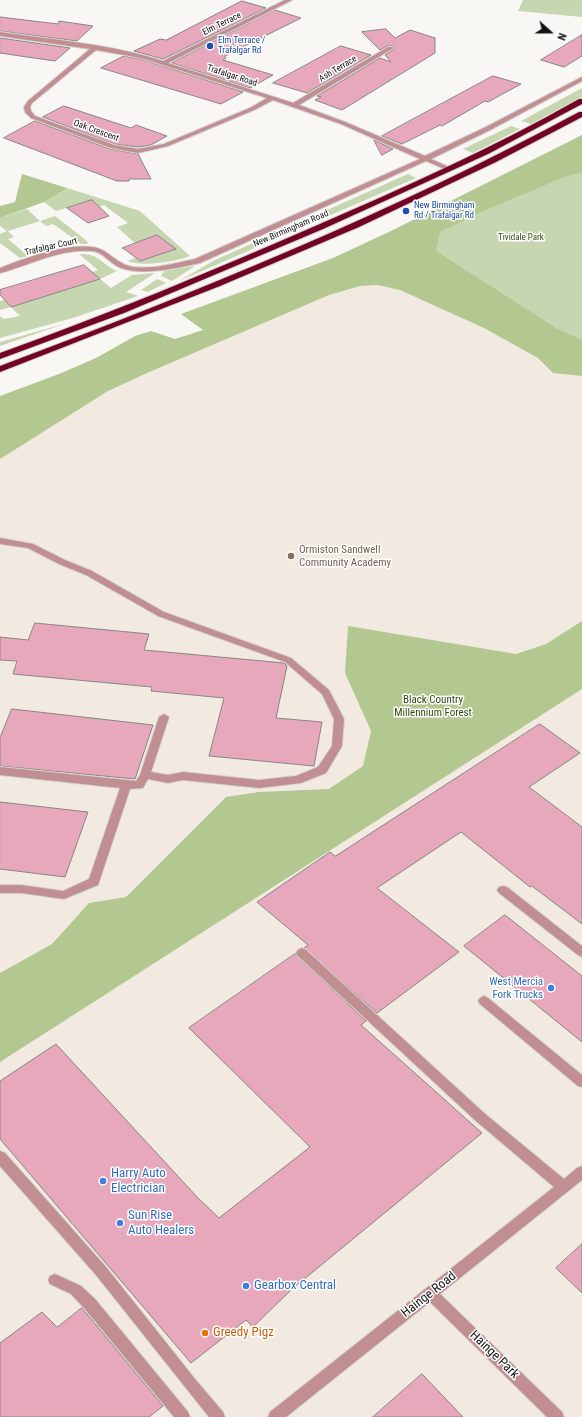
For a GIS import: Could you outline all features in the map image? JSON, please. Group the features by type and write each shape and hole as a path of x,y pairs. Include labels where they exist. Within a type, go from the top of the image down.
{"highway":[{"name":"New Birmingham Road","path":"0,356 70,332 283,244 449,169 552,118 582,101"},
{"path":"0,369 82,339 289,255 463,175 582,114"},
{"path":"449,169 463,175"}],"street":[{"name":"Elm Terrace","path":"163,63 289,0"},
{"name":"Trafalgar Road","path":"0,34 142,56 294,105 343,123 449,169"},
{"name":"Oak Crescent","path":"95,48 30,102 27,107 28,112 33,117 113,147 138,151 166,145 252,109 272,98"},
{"name":"Ash Terrace","path":"294,105 390,48"},
{"name":"New Birmingham Road","path":"197,260 427,160 550,98 582,80"},
{"name":"Trafalgar Court","path":"0,271 29,261 82,248 98,250 122,266 129,268 157,267 197,260"},
{"path":"0,541 30,546 88,573 161,614 288,660 326,692 339,719 337,746 322,770 297,780 260,784 182,776 168,779 145,775"},
{"path":"0,771 139,785 145,775 164,717"},
{"path":"0,889 64,895 94,882 126,784"},
{"path":"503,890 582,952"},
{"path":"302,954 480,1117 564,1187"},
{"path":"484,1001 582,1082"},
{"path":"0,1157 101,1271 190,1384 218,1417"},
{"name":"Hainge Road","path":"275,1417 582,1172"},
{"path":"55,1280 76,1290 90,1304 183,1417"},
{"name":"Hainge Park","path":"431,1294 557,1417"}],"shaded area":[{"path":"398,236 582,343 582,1417 0,1417 0,422 198,341"}],"green space":[{"path":"523,0 582,0 582,17 518,11"},
{"path":"582,88 582,97 531,124 521,121"},
{"path":"511,126 520,129 473,153 463,149"},
{"name":"Tividale Park","path":"582,135 582,343 398,236"},
{"path":"582,135 582,172 564,177 479,213 440,232 436,251 556,328 582,340 582,376 553,373 538,358 484,328 400,290 378,285 360,286 329,295 108,391 0,459 0,396 59,374 96,358 135,336 151,331 175,339 203,330 181,314 333,258 391,231"},
{"path":"22,174 67,188 44,202 0,218 0,206 15,202"},
{"path":"408,174 416,178 179,281 215,260"},
{"path":"67,188 140,211 190,256 150,264 127,261 136,258 140,261 175,249 161,238 123,250 121,248 136,244 117,227 128,223 104,205 98,207 89,201 56,211 44,202"},
{"path":"27,209 40,221 8,231 14,237 8,239 28,256 20,258 0,243 0,234 7,231 0,226 0,218"},
{"path":"55,216 87,241 88,244 81,244 53,224 46,226 40,221"},
{"path":"79,254 86,254 96,257 117,271 100,279 111,288 132,275 155,273 126,292 138,296 73,318 0,338 0,316 4,319 20,316 11,307 99,279 92,272 98,270"},
{"path":"195,266 172,281 161,276 164,271"},
{"path":"157,279 166,283 148,292 141,290"},
{"path":"4,300 11,307 0,310 0,301"},
{"path":"67,323 0,346 0,342"},
{"name":"Black Country Millennium Forest","path":"582,621 582,689 0,1062 0,973 52,944 89,903 126,897 226,797 259,792 329,789 363,766 371,731 345,673 348,626 516,654 546,644"}],"building":[{"path":"242,1 266,8 163,59 134,51 160,39 166,40"},
{"path":"275,10 301,18 225,56 226,58 223,60 273,75 250,88 172,63"},
{"path":"0,17 58,24 59,21 93,26 77,41 0,31"},
{"path":"386,29 395,38 410,30 435,38 435,53 342,110 315,100 321,97 317,96 380,58 391,62 385,55 393,50 393,46 387,46 380,50 362,32"},
{"path":"582,35 582,56 564,67 541,60"},
{"path":"0,38 70,48 55,61 27,57 0,53"},
{"path":"341,46 371,55 307,93 273,83"},
{"path":"124,56 141,59 243,92 221,104 101,68"},
{"path":"493,76 521,84 488,102 485,101 442,126 440,125 402,144 382,136"},
{"path":"64,106 131,128 136,125 167,136 151,145 138,147 114,144 43,117"},
{"path":"35,121 110,149 138,154 151,179 129,179 129,181 117,181 4,138"},
{"path":"374,140 393,149 382,155"},
{"path":"92,200 109,216 88,223 67,208"},
{"path":"157,235 176,249 140,261 123,248"},
{"path":"84,265 100,279 11,307 0,295 0,290"},
{"path":"35,623 149,634 144,650 284,663 287,666 276,718 322,722 314,766 209,756 224,698 151,691 152,687 13,674 17,661 0,660 0,637 28,640"},
{"path":"12,709 153,725 135,779 0,766 0,738"},
{"path":"540,724 580,753 529,787 582,827 582,924 532,886 530,887 461,832 377,888 459,952 377,1013 304,948 308,945 257,902 330,852 335,856"},
{"path":"0,802 88,812 65,877 0,869"},
{"path":"505,915 582,976 582,1042 464,946"},
{"path":"295,954 366,1021 361,1025 482,1133 292,1289 253,1327 246,1320 191,1363 0,1139 0,1081 56,1044 198,1198 219,1218 310,1147 189,1028"},
{"path":"582,1244 582,1293 556,1268"},
{"path":"82,1308 163,1406 149,1417 0,1417 0,1343 42,1312 57,1327"},
{"path":"422,1374 463,1417 373,1417"}],"place":[{"name":"Elm Terrace / Trafalgar Rd","path":"210,46"},
{"name":"New Birmingham Rd / Trafalgar Rd","path":"406,211"},
{"name":"Ormiston Sandwell Community Academy","path":"291,556"},
{"name":"West Mercia Fork Trucks","path":"551,988"},
{"name":"Harry Auto Electrician","path":"103,1181"},
{"name":"Sun Rise Auto Healers","path":"120,1223"},
{"name":"Gearbox Central","path":"246,1286"},
{"name":"Greedy Pigz","path":"205,1333"}]}
